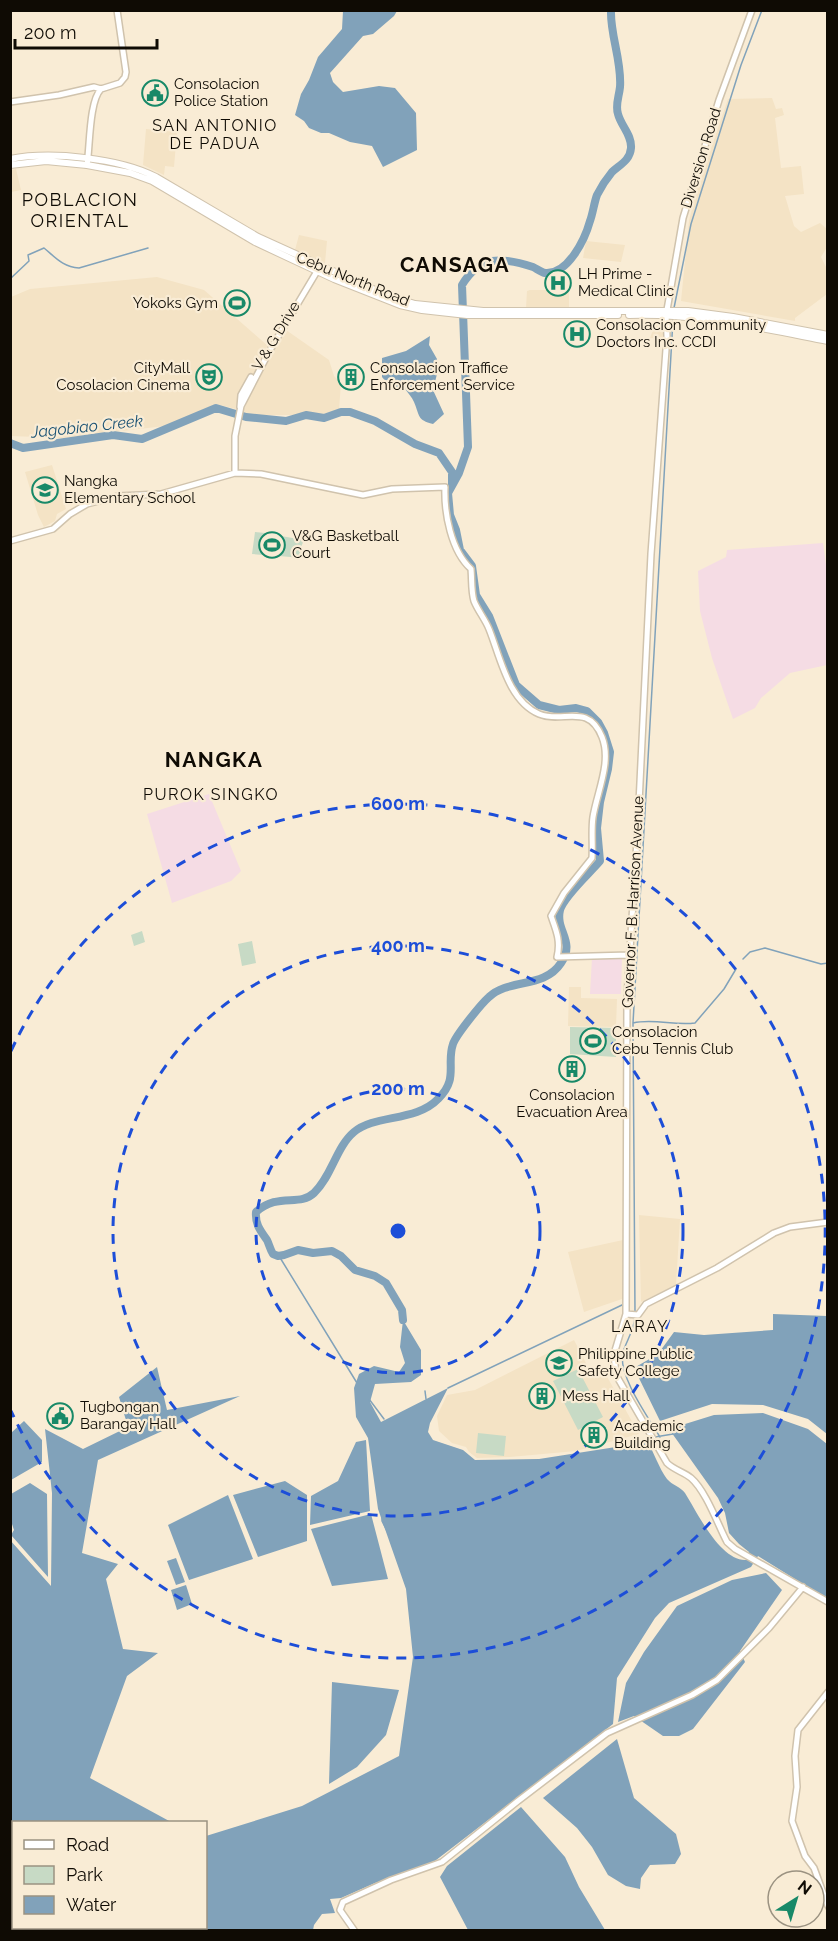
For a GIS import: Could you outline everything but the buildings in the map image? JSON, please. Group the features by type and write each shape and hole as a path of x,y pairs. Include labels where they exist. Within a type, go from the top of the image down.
{"main road":[{"name":"Cebu North Road","path":"10,159 45,155 87,162 152,181 255,242 394,303 422,310 467,313 668,312 828,335"},
{"name":"Cebu North Road","path":"10,165 46,161 87,162"},
{"name":"Cebu North Road","path":"789,331 828,341"}],"street":[{"path":"10,102 94,87 101,89 120,83 125,77 125,58 117,10"},
{"name":"Diversion Road","path":"668,312 683,218 719,100 752,10"},
{"path":"87,162 88,140 96,98 101,89"},
{"name":"V & G Drive","path":"235,473 233,453 241,395 317,268"},
{"name":"Governor F. B. Harrison Avenue","path":"668,312 651,554 626,1035 632,1314 614,1354 619,1381 667,1463 690,1477 699,1487 728,1542 735,1549 828,1602"},
{"path":"10,540 53,529 87,504 118,496 161,494 235,473 261,474 363,495 392,489 445,488 444,508 456,548 465,564 471,569 473,599 490,632 510,685 538,714 556,717 576,716 591,720 604,742 605,762 591,832 592,858 564,893 551,916 558,934 561,956 629,955"},
{"path":"632,1314 646,1304 717,1268 774,1233 790,1227 828,1222"},
{"path":"354,1930 340,1910 343,1902 391,1880 442,1862 607,1733 692,1695 717,1680 769,1628 801,1593 803,1587"},
{"path":"828,1692 798,1730 795,1756 797,1787 792,1821 805,1856 814,1868 828,1906"}],"shaded area":[{"path":"772,98 776,109 782,108 784,115 775,118 781,168 801,166 804,194 785,196 794,226 801,232 820,223 827,229 827,247 821,257 827,269 827,294 795,318 795,321 681,301 689,221 697,189 728,99"},
{"path":"146,129 177,132 174,167 165,166 164,175 143,165"},
{"path":"16,169 21,190 11,192 11,170"},
{"path":"299,235 327,241 325,263 295,250"},
{"path":"586,241 625,245 621,262 583,258"},
{"path":"157,277 204,290 268,346 236,409 216,404 165,426 61,438 11,436 11,297 30,289"},
{"path":"569,290 569,307 526,308 527,291"},
{"path":"656,322 664,322 664,339 650,338"},
{"path":"286,330 329,360 334,376 341,383 339,410 318,415 242,415 251,392"},
{"name":"Nangka Elementary School","path":"52,465 66,509 57,514 55,521 44,527 25,472"},
{"path":"823,543 828,579 827,665 790,673 761,698 755,708 733,719 712,658 700,611 698,571 726,557 727,550"},
{"path":"209,794 241,871 231,881 172,903 147,814"},
{"path":"592,958 622,958 621,994 590,994"},
{"path":"569,987 581,987 581,998 617,999 616,1027 568,1026"},
{"path":"639,1215 680,1219 676,1285 641,1302"},
{"path":"623,1240 622,1299 584,1312 568,1252"},
{"path":"574,1340 589,1369 600,1364 639,1434 576,1451 477,1458 466,1447 452,1443 439,1431 437,1416 447,1395 475,1390"}],"green space":[{"path":"255,532 265,533 263,555 252,554"},
{"name":"V&G Basketball Court","path":"267,534 279,535 277,556 265,555"},
{"path":"281,536 304,540 299,552 302,553 302,558 279,556"},
{"path":"142,931 145,942 134,946 131,935"},
{"path":"252,941 256,963 242,966 238,944"},
{"name":"Consolacion Cebu Tennis Club","path":"570,1027 616,1028 616,1057 570,1054"},
{"path":"578,1369 603,1417 578,1430 553,1381"},
{"path":"478,1433 506,1436 504,1456 476,1453"}],"water":[{"path":"343,11 397,11 373,34 363,36 330,73 333,82 343,92 379,86 395,88 416,113 417,150 383,167 372,146 350,142 329,133 321,133 309,128 295,115 301,94 318,57 342,29"},
{"path":"430,336 429,345 437,359 437,374 433,390 444,414 433,424 420,417 413,400 405,389 392,389 382,377 382,358 406,351"},
{"path":"773,1314 827,1316 827,1434 808,1419 763,1405 712,1404 660,1421 634,1368 658,1354 674,1332 704,1335 773,1330"},
{"path":"403,1320 421,1350 421,1375 411,1382 375,1384 370,1402 381,1422 448,1388 430,1423 428,1432 433,1440 463,1450 475,1460 539,1459 648,1442 667,1479 683,1491 718,1544 736,1558 746,1560 749,1552 729,1533 725,1513 718,1498 669,1429 714,1415 763,1413 808,1429 827,1444 827,1599 758,1556 751,1567 669,1603 655,1618 617,1678 613,1724 431,1864 375,1883 341,1898 330,1899 335,1913 322,1914 313,1930 11,1930 10,1540 51,1586 52,1493 45,1429 83,1449 128,1427 119,1397 157,1367 167,1410 240,1396 98,1460 82,1553 118,1564 106,1579 123,1649 158,1653 127,1676 90,1778 169,1821 12,1821 12,1929 207,1929 207,1836 302,1806 399,1756 413,1657 406,1589 378,1509 368,1438 356,1417 354,1388 359,1374 374,1366 399,1372 405,1363 400,1347"},
{"path":"24,1421 42,1440 42,1462 11,1480 11,1433"},
{"path":"366,1440 370,1511 310,1525 311,1496 338,1481 356,1442"},
{"path":"285,1481 307,1495 307,1541 258,1557 233,1495"},
{"path":"30,1483 47,1494 48,1577 11,1535 14,1530 11,1521 11,1494"},
{"path":"228,1495 253,1559 189,1580 168,1525"},
{"path":"371,1514 388,1579 332,1586 311,1529"},
{"path":"176,1558 185,1582 176,1585 167,1561"},
{"path":"766,1573 782,1590 740,1651 745,1662 693,1729 679,1736 663,1736 634,1716 618,1722 626,1683 644,1652 677,1606 732,1580"},
{"path":"186,1585 192,1604 177,1610 171,1590"},
{"path":"332,1682 399,1690 386,1735 357,1767 329,1784"},
{"path":"617,1739 634,1798 676,1834 681,1854 675,1864 650,1865 641,1878 640,1889 626,1886 608,1875 592,1847 577,1828 543,1798"},
{"path":"521,1807 565,1857 579,1887 605,1930 468,1930 440,1877 447,1866"}],"waterway":[{"path":"403,1320 402,1310 386,1283 375,1276 355,1270 341,1256 332,1251 313,1253 298,1250 278,1256 273,1254 258,1227 256,1212 272,1203 302,1199 314,1193 348,1138 363,1126 419,1111 438,1099 450,1078 453,1044 485,1001 506,987 545,977 561,963 566,948 559,917 562,904 600,861 597,828 610,752 604,733 598,722 587,711 576,708 559,710 539,705 516,685 489,616 476,595 472,566 460,550 450,515 448,493 459,473 468,447 462,285 476,268 493,261 511,261 545,273 561,268 580,246 600,189 612,172 629,156 630,139 617,111 620,77 611,10"},
{"path":"674,308 691,224 741,65 762,10"},
{"path":"10,279 29,261 28,255 44,248 64,264 79,268 148,248"},
{"path":"635,1312 633,1023 673,319"},
{"name":"Jagobiao Creek","path":"10,443 23,448 113,435 142,439 216,408 246,417 286,421 306,415 324,418 341,412 350,412 375,421 415,444 439,453 452,472 452,485"},
{"path":"743,959 750,952 765,948 821,964 828,963"},
{"path":"633,1023 649,1021 695,1023 724,989 736,969"},
{"path":"279,1256 357,1383"},
{"path":"448,1388 622,1305"},
{"path":"635,1317 622,1361 629,1383 660,1437"},
{"path":"425,1391 426,1399"},
{"path":"369,1399 384,1419"},
{"path":"655,1437 673,1434"},
{"path":"382,1517 389,1535"}],"place":[{"name":"Consolacion Police Station","path":"155,93"},
{"name":"LH Prime - Medical Clinic","path":"558,283"},
{"name":"Yokoks Gym","path":"237,303"},
{"name":"Consolacion Community Doctors Inc. CCDI","path":"577,334"},
{"name":"CityMall Cosolacion Cinema","path":"209,377"},
{"name":"Consolacion Traffice Enforcement Service","path":"351,377"},
{"name":"Nangka Elementary School","path":"45,490"},
{"name":"V&G Basketball Court","path":"272,545"},
{"name":"Consolacion Cebu Tennis Club","path":"593,1041"},
{"name":"Consolacion Evacuation Area","path":"572,1069"},
{"name":"Philippine Public Safety College","path":"559,1363"},
{"name":"Mess Hall","path":"542,1396"},
{"name":"Tugbongan Barangay Hall","path":"60,1416"},
{"name":"Academic Building","path":"594,1435"}],"district":[{"name":"SAN ANTONIO DE PADUA","path":"215,134"},
{"name":"POBLACION ORIENTAL","path":"80,210"},
{"name":"CANSAGA","path":"455,265"},
{"name":"NANGKA","path":"214,760"},
{"name":"PUROK SINGKO","path":"211,794"},
{"name":"LARAY","path":"640,1326"}]}
